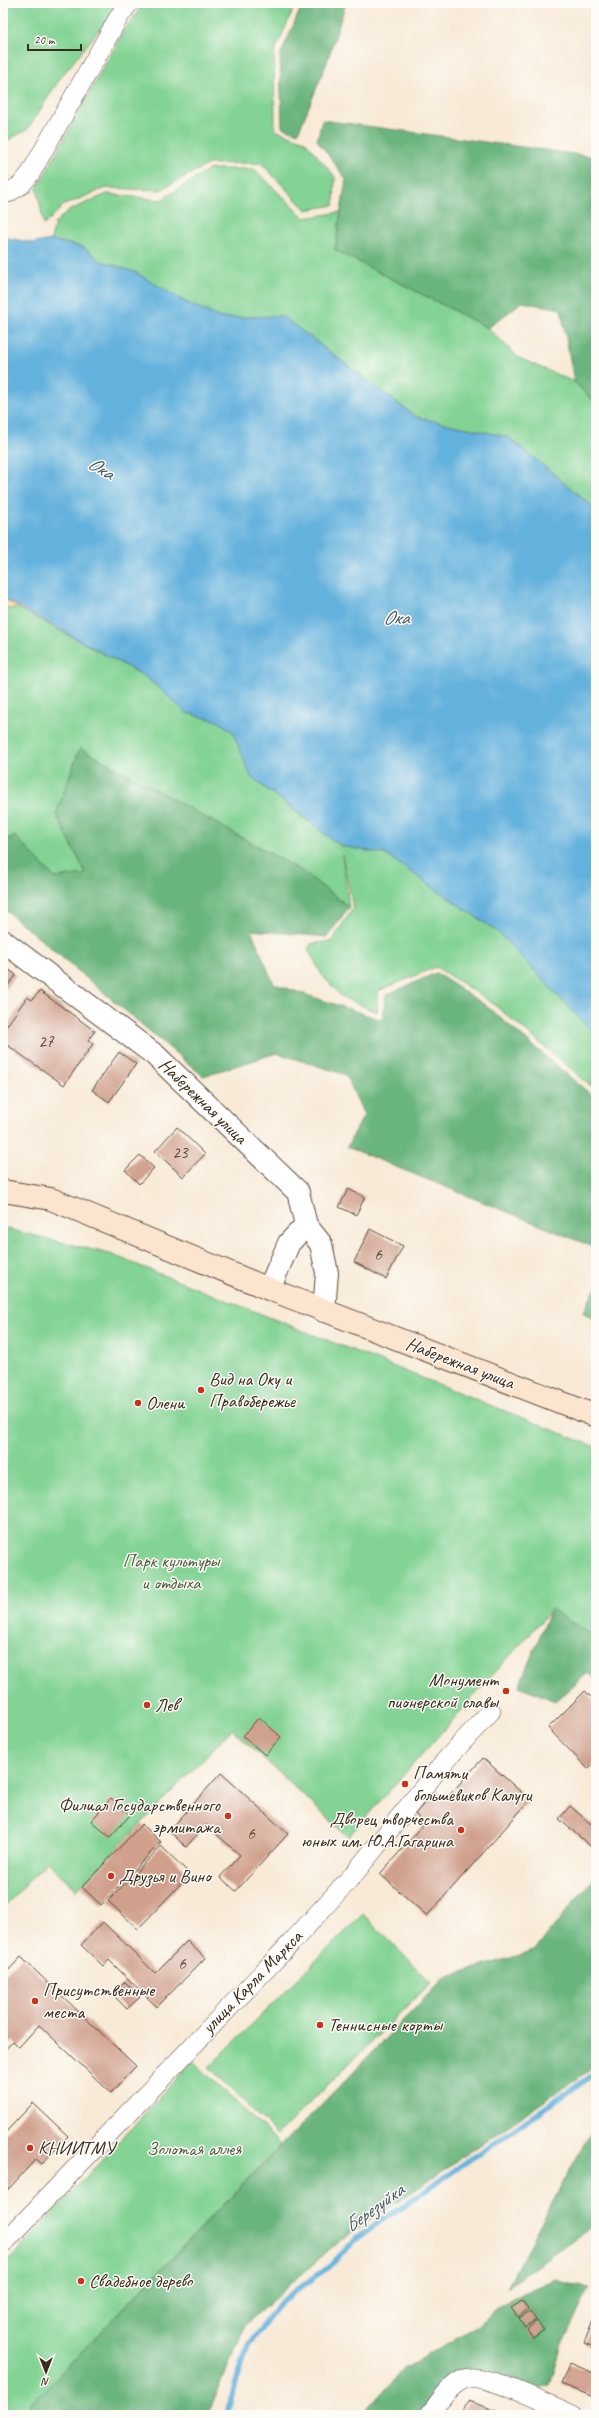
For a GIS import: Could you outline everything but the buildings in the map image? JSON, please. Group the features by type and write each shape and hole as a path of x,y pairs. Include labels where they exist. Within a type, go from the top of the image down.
{"main road":[{"name":"Набережная улица","path":"3,1191 50,1199 324,1311 596,1416"}],"street":[{"path":"8,193 21,185 30,174 120,15 129,3"},
{"name":"Набережная улица","path":"3,941 155,1055 298,1192 306,1225 321,1244 327,1273 324,1311"},
{"path":"269,1289 289,1243 306,1225"},
{"name":"улица Карла Маркса","path":"3,2244 312,1920 354,1874 444,1762 491,1711"},
{"path":"429,2415 457,2384 469,2378 506,2387 573,2415"}],"green space":[{"path":"3,3 121,3 61,77 28,129 3,143"},
{"path":"144,3 296,3 274,53 275,130 305,141 335,177 334,205 306,210 261,163 209,164 160,190 106,188 64,205 44,225 37,188 123,32"},
{"path":"303,3 346,3 326,65 298,133 282,127 280,56"},
{"path":"322,120 596,157 596,403 574,382 561,309 522,302 488,328 335,250 346,179 317,140"},
{"path":"210,169 254,169 305,218 341,212 335,250 488,328 519,358 574,382 596,403 596,509 508,437 416,417 282,316 221,318 185,302 135,272 101,261 83,247 51,240 55,223 68,211 107,194 161,200"},
{"path":"18,608 146,677 187,713 218,721 233,732 251,777 341,846 385,854 498,932 596,1036 596,1090 491,1002 436,967 378,991 377,1012 342,997 322,975 308,949 311,944 332,941 353,908 342,855 349,907 302,871 80,748 56,814 86,874 55,878 15,836 3,841 3,609"},
{"path":"80,748 302,871 349,907 327,937 251,930 274,984 382,1020 386,995 436,973 485,1005 596,1099 596,1248 347,1147 364,1115 346,1075 277,1053 203,1076 3,908 3,841 15,836 55,878 86,874 56,814"},
{"name":"Парк культуры и отдыха","path":"3,1228 110,1254 596,1447 596,1638 551,1610 348,1837 232,1729 77,1890 47,1862 3,1908"},
{"path":"596,1287 596,1318 583,1313"},
{"path":"551,1609 596,1638 596,1681 588,1673 555,1701 519,1686"},
{"path":"596,1875 596,2066 339,2241 245,2325 208,2415 20,2415 445,1977 534,1951"},
{"name":"Теннисные корты","path":"363,1914 431,1983 277,2135 209,2067"},
{"name":"Золотая аллея","path":"193,2061 281,2145 20,2415 3,2415 3,2267"},
{"path":"596,2122 596,2224 506,2288"},
{"path":"555,2279 589,2288 561,2347 550,2385 533,2390 485,2370 420,2415 362,2415 404,2368 478,2326 495,2308"}],"sand":[{"path":"3,598 18,608 3,609"}],"water":[{"name":"Ока","path":"3,237 33,243 51,240 83,247 101,261 135,272 185,302 221,318 282,316 416,417 508,437 596,509 596,1036 498,932 385,854 341,846 251,777 233,732 218,721 187,713 146,677 3,598"}],"waterway":[{"name":"Березуйка","path":"226,2415 248,2346 280,2302 329,2267 359,2236 596,2073"}],"place":[{"name":"Вид на Оку и Правобережье","path":"201,1390"},
{"name":"Олени","path":"138,1403"},
{"name":"Монумент пионерской славы","path":"506,1691"},
{"name":"Лев","path":"147,1705"},
{"name":"Памяти большевиков Калуги","path":"405,1784"},
{"name":"Филиал Государственного эрмитажа","path":"228,1816"},
{"name":"Дворец творчества юных им. Ю.А.Гагарина","path":"461,1830"},
{"name":"Друзья и Вино","path":"111,1876"},
{"name":"Присутственные места","path":"35,2001"},
{"name":"Теннисные корты","path":"320,2025"},
{"name":"КНИИТМУ","path":"30,2148"},
{"name":"Свадебное дерево","path":"81,2281"}]}
